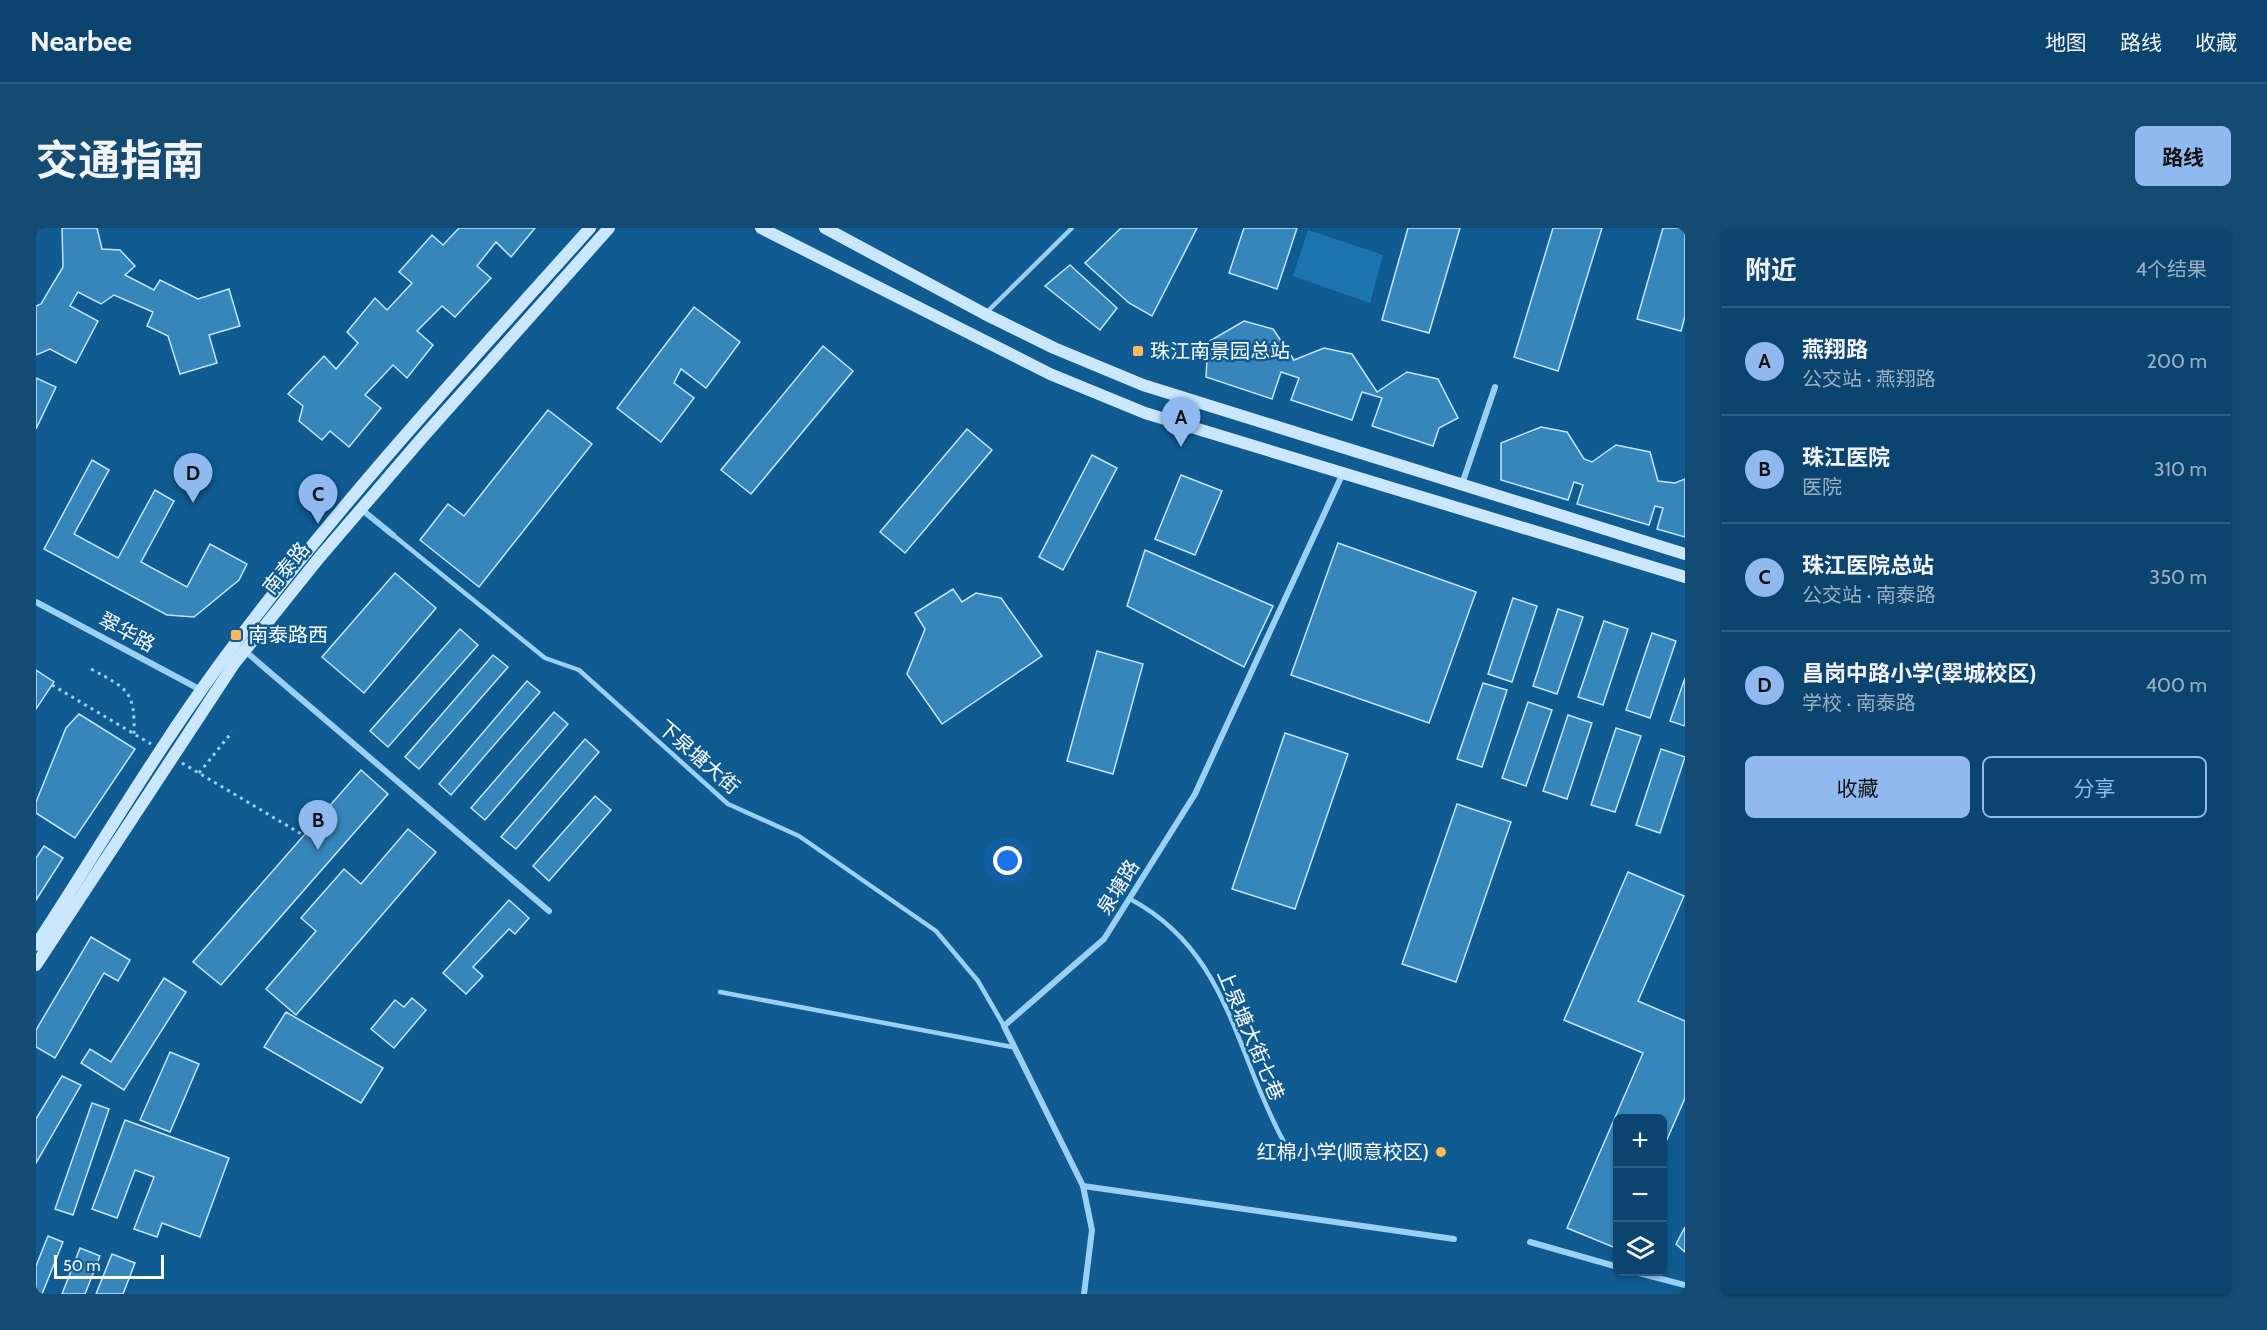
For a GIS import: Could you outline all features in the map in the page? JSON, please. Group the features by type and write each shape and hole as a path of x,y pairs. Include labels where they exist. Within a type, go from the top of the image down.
{"main road":[{"name":"南泰路","path":"36,945 201,690 609,228"},
{"path":"761,228 1091,392 1145,413 1685,577"},
{"path":"825,228 985,314 1054,348 1143,385 1685,554"},
{"name":"南泰路","path":"36,965 240,647 408,433 587,230"}],"street":[{"path":"1462,484 1495,387"},
{"name":"泉塘路","path":"1004,1026 1104,939 1195,794 1343,473"},
{"path":"362,509 393,535"},
{"name":"翠华路","path":"36,602 201,690"},
{"path":"240,647 549,911"},
{"path":"1004,1026 1012,1047 1083,1186 1092,1230 1084,1294"},
{"path":"1083,1186 1454,1239"},
{"path":"1530,1242 1613,1266"},
{"path":"1650,1276 1685,1285"}],"lane":[{"path":"985,314 1072,228"},
{"name":"下泉塘大街","path":"393,535 544,658 579,670 728,804 799,836 936,932 978,981 1004,1026"},
{"name":"上泉塘大街七巷","path":"1130,899 1166,922 1209,972 1248,1056 1265,1107 1284,1142"},
{"path":"720,992 1012,1047"}],"path":[{"path":"91,669 120,685 135,706 134,734"},
{"path":"199,773 232,732"}],"shaded area":[{"path":"1308,230 1383,255 1370,303 1293,276"}],"building":[{"path":"62,228 97,228 102,249 120,250 135,266 125,275 154,290 160,280 198,299 229,289 240,326 209,335 217,363 180,374 168,336 147,326 153,312 114,295 101,304 78,292 70,306 98,321 76,363 50,349 36,355 36,306 41,304 63,267"},
{"path":"459,228 535,228 511,257 496,242 477,266 491,278 455,317 442,306 417,331 433,345 407,378 393,365 365,395 381,408 349,447 330,431 322,440 299,421 303,406 288,394 324,356 336,369 358,343 347,332 375,298 387,310 412,283 399,272 432,235 443,245"},
{"path":"1121,228 1197,228 1152,316 1129,303 1085,263"},
{"path":"1244,228 1297,228 1277,289 1229,273"},
{"path":"1408,228 1460,228 1429,333 1382,320"},
{"path":"1553,228 1602,228 1558,371 1514,357"},
{"path":"1663,228 1685,228 1685,316 1681,331 1637,319"},
{"path":"1070,265 1117,308 1100,330 1045,286"},
{"path":"694,307 740,342 706,388 681,369 674,383 694,398 661,442 617,408"},
{"path":"1244,321 1273,329 1294,360 1324,348 1352,354 1377,392 1407,372 1438,379 1458,418 1439,428 1433,446 1372,426 1382,398 1362,392 1352,420 1291,400 1299,378 1281,372 1272,399 1206,377 1208,342"},
{"path":"823,346 853,371 751,494 721,470"},
{"path":"36,378 56,387 36,429"},
{"path":"548,410 592,444 479,587 420,540 448,504 464,516"},
{"path":"1541,427 1567,432 1584,459 1592,462 1616,445 1650,452 1658,481 1675,483 1685,479 1685,537 1657,529 1663,508 1655,506 1649,525 1577,504 1583,485 1574,482 1568,500 1501,480 1501,443"},
{"path":"967,429 992,450 905,553 880,532"},
{"path":"1092,455 1117,468 1063,570 1039,557"},
{"path":"92,460 109,470 74,534 118,558 155,490 174,501 141,562 187,587 210,544 247,564 239,580 194,617 167,615 44,549"},
{"path":"1181,475 1222,491 1195,555 1155,539"},
{"path":"1338,543 1476,592 1429,723 1291,675"},
{"path":"1145,550 1273,606 1244,667 1127,606"},
{"path":"395,573 436,608 364,693 322,657"},
{"path":"953,589 962,602 976,593 1001,598 1042,656 942,724 907,674 925,629 915,613"},
{"path":"1513,598 1537,606 1512,682 1488,674"},
{"path":"1558,609 1583,617 1557,694 1533,686"},
{"path":"1604,621 1628,629 1603,705 1578,697"},
{"path":"460,629 478,645 388,747 370,731"},
{"path":"1652,633 1676,641 1650,718 1626,710"},
{"path":"1097,651 1143,664 1113,774 1067,761"},
{"path":"493,655 508,667 419,769 405,757"},
{"path":"36,670 54,682 36,709"},
{"path":"1685,678 1685,726 1670,721"},
{"path":"527,681 540,692 451,795 439,784"},
{"path":"1483,683 1507,690 1482,767 1457,759"},
{"path":"1528,702 1552,710 1526,786 1502,778"},
{"path":"554,712 568,724 485,820 471,808"},
{"path":"79,714 135,749 75,838 36,813 36,802 66,728"},
{"path":"1568,715 1592,723 1567,799 1543,791"},
{"path":"1616,728 1641,736 1615,812 1591,805"},
{"path":"1285,733 1348,754 1295,909 1232,889"},
{"path":"585,739 599,752 516,849 501,837"},
{"path":"1661,749 1685,757 1660,833 1636,825"},
{"path":"361,770 388,794 221,985 193,962"},
{"path":"595,796 611,810 549,881 533,866"},
{"path":"1457,804 1511,822 1456,982 1402,964"},
{"path":"408,829 436,852 296,1015 266,989 316,931 301,918 344,869 361,884"},
{"path":"44,846 63,858 36,900 36,858"},
{"path":"1628,872 1684,896 1638,1001 1685,1021 1685,1098 1667,1139 1667,1114 1617,1114 1643,1053 1564,1020"},
{"path":"509,900 529,918 515,934 509,929 473,967 483,976 466,994 443,973"},
{"path":"91,937 130,960 118,981 104,973 55,1058 36,1047 36,1030"},
{"path":"164,978 186,992 124,1090 81,1063 90,1049 111,1062"},
{"path":"412,998 426,1010 394,1048 371,1029 395,1000 404,1007"},
{"path":"286,1012 383,1068 361,1103 264,1047"},
{"path":"170,1052 199,1064 170,1132 140,1120"},
{"path":"62,1076 81,1085 36,1163 36,1119"},
{"path":"92,1103 109,1109 73,1215 55,1209"},
{"path":"125,1120 229,1158 200,1237 162,1223 157,1237 134,1229 154,1177 135,1170 117,1218 92,1209"},
{"path":"1613,1122 1613,1247 1567,1228"},
{"path":"1685,1227 1685,1252 1676,1244"},
{"path":"48,1236 63,1242 42,1294 36,1294 36,1266"},
{"path":"80,1248 100,1256 85,1294 62,1294"},
{"path":"112,1254 135,1263 123,1294 96,1294"}],"place":[{"name":"珠江南景园总站","path":"1138,351"},
{"name":"燕翔路","path":"1181,447"},
{"name":"昌岗中路小学(翠城校区)","path":"193,503"},
{"name":"珠江医院总站","path":"318,524"},
{"name":"南泰路西","path":"236,635"},
{"name":"珠江医院","path":"318,850"},
{"name":"红棉小学(顺意校区)","path":"1441,1152"}]}
